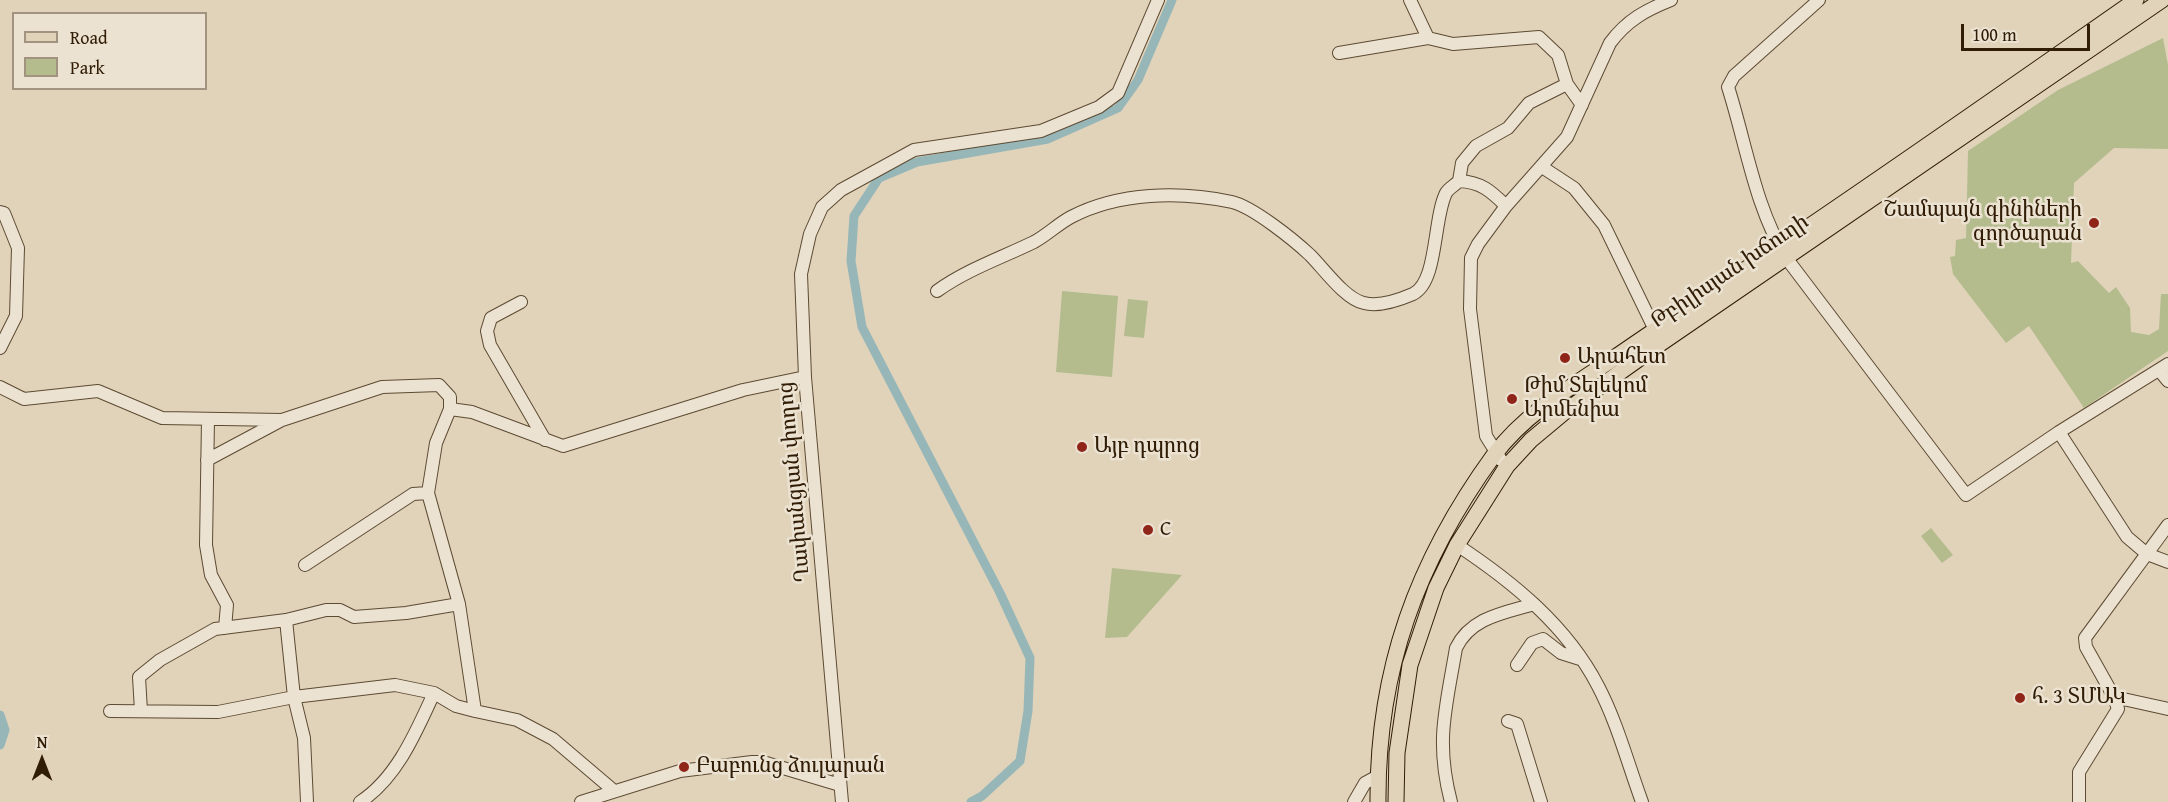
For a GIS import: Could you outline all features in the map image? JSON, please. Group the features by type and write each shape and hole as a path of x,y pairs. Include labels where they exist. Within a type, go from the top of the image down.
{"main road":[{"name":"Թբիլիսյան խճուղի","path":"1396,802 1397,753 1410,665 1436,588 1457,545 1507,466 1531,440 1567,410 2136,0"},
{"name":"Թբիլիսյան խճուղի","path":"1378,802 1384,711 1404,623 1420,579 1443,535 1495,453 1552,400 1655,330 1783,253 2162,0"}],"street":[{"name":"Ղափանցյան փողոց","path":"842,801 805,377 801,274 810,234 822,207 855,181 914,150 1041,131 1099,107 1118,93 1158,0"},
{"path":"1410,0 1428,38"},
{"path":"1507,466 1495,453 1486,436 1470,309 1471,258 1478,244 1506,206 1567,136 1610,43 1621,29 1646,10 1671,0"},
{"path":"1819,0 1734,76 1728,87 1751,168 1783,253 1966,495 2059,432 2164,367 2168,381"},
{"path":"1339,53 1428,38 1453,44 1539,37 1558,55 1567,84 1582,105"},
{"path":"937,291 971,271 1037,240 1070,217 1094,206 1128,198 1172,195 1234,202 1276,226 1310,255 1340,287 1363,303 1386,303 1415,293 1428,278 1434,237 1446,192 1459,181 1462,163 1476,146 1508,128 1529,103 1567,84"},
{"path":"1542,167 1574,188 1604,225 1655,330"},
{"path":"1459,181 1474,182 1487,188 1506,206"},
{"path":"0,212 4,213 18,248 16,316 0,348"},
{"path":"522,302 491,318 487,331 495,356 544,440"},
{"path":"450,409 472,412 563,446 743,390 805,377"},
{"path":"207,460 282,420 382,387 439,385 450,397 450,409 436,443 428,493 459,604 475,711"},
{"path":"0,387 24,399 99,391 162,418 282,420"},
{"path":"208,419 206,545 211,575 228,605 225,628"},
{"path":"2059,432 2127,537 2147,554 2168,562"},
{"path":"305,565 413,494 428,493"},
{"path":"2079,802 2079,771 2117,713 2114,697 2086,647 2085,638 2168,525"},
{"path":"1457,545 1491,567 1545,614 1580,659 1598,686 1642,802"},
{"path":"141,711 139,676 160,660 215,629 286,620 326,610 340,610 354,617 406,613 459,604"},
{"path":"1451,802 1443,772 1441,734 1456,648 1462,636 1477,623 1534,604"},
{"path":"286,620 294,697 304,738 307,802"},
{"path":"1517,665 1532,643 1543,639 1561,653 1580,659"},
{"path":"110,711 218,712 294,697 395,685 434,693 456,706 517,720 553,739 614,790"},
{"path":"360,802 377,791 405,752 434,693"},
{"path":"2114,697 2168,709"},
{"path":"1508,721 1517,724 1541,802"},
{"path":"580,802 680,771 752,762 763,762 840,785"},
{"path":"1354,802 1365,783 1378,776"}],"green space":[{"path":"2163,38 2168,65 2168,149 2114,148 2074,183 2071,263 2078,261 2109,293 2116,287 2130,308 2131,332 2149,335 2159,329 2161,294 2168,294 2168,351 2084,408 2029,326 2006,343 1953,274 1950,257 1955,256 1956,240 1966,238 1968,151 2058,90"},
{"path":"1062,291 1118,296 1112,377 1056,372"},
{"path":"1128,299 1148,301 1144,338 1124,336"},
{"path":"1931,528 1953,555 1942,563 1921,536"},
{"path":"1112,568 1182,575 1127,637 1105,638"}],"waterway":[{"path":"971,802 982,796 1020,761 1028,711 1030,658 1000,593 862,327 851,261 854,216 879,178 917,162 1048,139 1118,108 1138,80 1172,0"},
{"path":"0,715 5,730 0,745"}],"place":[{"name":"Շամպայն գինիների գործարան","path":"2094,223"},
{"name":"Արահետ","path":"1565,358"},
{"name":"Թիմ Տելեկոմ Արմենիա","path":"1512,399"},
{"name":"Այբ դպրոց","path":"1082,447"},
{"name":"C","path":"1148,530"},
{"name":"հ. 3 ՏՄԱԿ","path":"2020,698"},
{"name":"Բաբունց ձուլարան","path":"684,767"}]}
